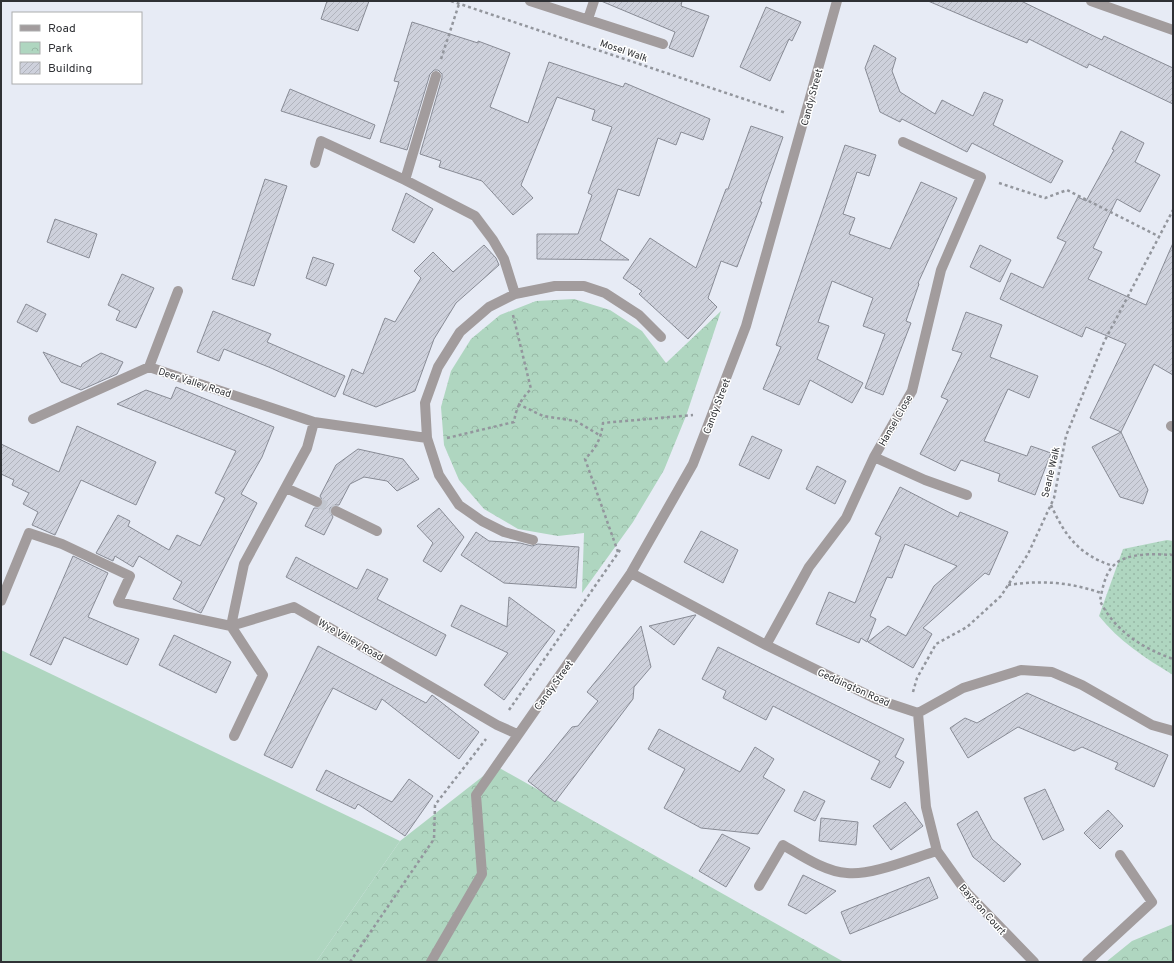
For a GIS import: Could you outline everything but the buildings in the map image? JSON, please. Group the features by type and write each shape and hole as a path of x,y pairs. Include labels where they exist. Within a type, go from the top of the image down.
{"street":[{"path":"530,1 664,44"},
{"path":"588,19 594,1"},
{"name":"Candy Street","path":"431,962 482,874 476,794 631,573 693,464 743,332 837,1"},
{"path":"1091,1 1173,30"},
{"path":"405,180 436,76"},
{"path":"315,163 321,141 405,180 475,216 493,240 504,260 511,296"},
{"path":"903,142 981,177"},
{"name":"Hansel Close","path":"766,645 809,567 846,518 874,457 912,392 941,270 981,177"},
{"path":"533,540 504,532 459,505 439,475 427,440 425,403 438,367 460,332 489,307 511,296 555,286 584,286 605,293 639,315 661,337"},
{"path":"149,367 178,291"},
{"name":"Deer Valley Road","path":"33,419 149,367 314,422 427,440"},
{"path":"231,626 244,564 307,448 314,422"},
{"path":"874,457 925,480 967,495"},
{"path":"286,488 317,502"},
{"path":"336,511 377,531"},
{"path":"1,601 29,533 62,544 130,576 118,602 231,626 263,675 234,736"},
{"name":"Geddington Road","path":"631,573 766,645 876,699 913,711"},
{"name":"Wye Valley Road","path":"231,626 294,606 498,725 517,734"},
{"path":"913,711 963,688 1021,670 1052,672 1082,686 1152,725 1173,731"},
{"name":"Bayston Court","path":"913,711 926,807 937,851 966,893 1034,962"},
{"path":"759,886 783,845 816,864 848,874 879,869 937,851"},
{"path":"1087,962 1152,902 1120,854"}],"path":[{"name":"Mosel Walk","path":"451,1 791,114"},
{"path":"436,76 459,4"},
{"path":"981,177 1044,198 1067,190 1160,237"},
{"name":"Searle Walk","path":"913,711 917,678 936,644 967,627 1001,596 1028,554 1054,498 1066,436 1104,342 1173,210"},
{"path":"427,440 514,422 515,411 518,404 522,397 531,389 511,296"},
{"path":"518,404 543,416 576,421 601,436"},
{"path":"618,553 585,459 595,449 601,436 603,423 694,415 691,422"},
{"path":"1051,505 1065,532 1074,544 1099,562 1113,566"},
{"path":"507,713 623,547"},
{"path":"1173,555 1144,555 1125,559 1113,566 1106,577 1100,601 1106,613 1128,636 1173,660"},
{"path":"1008,585 1045,581 1086,587 1101,593"},
{"path":"350,962 434,840 436,805 488,737"}],"green space":[{"path":"574,299 610,310 642,331 666,363 721,311 686,416 664,470 633,522 582,593 584,533 558,536 518,529 484,509 459,480 444,445 441,407 451,371 471,339 500,315 536,301"},
{"path":"1167,540 1173,541 1173,675 1152,662 1124,641 1099,616 1123,549"},
{"path":"1,650 400,841 316,962 1,962"},
{"path":"496,766 844,962 316,962 400,841"},
{"path":"1173,924 1173,962 1106,962 1132,941"}],"tunnel":[{"path":"317,502 336,511"}]}
